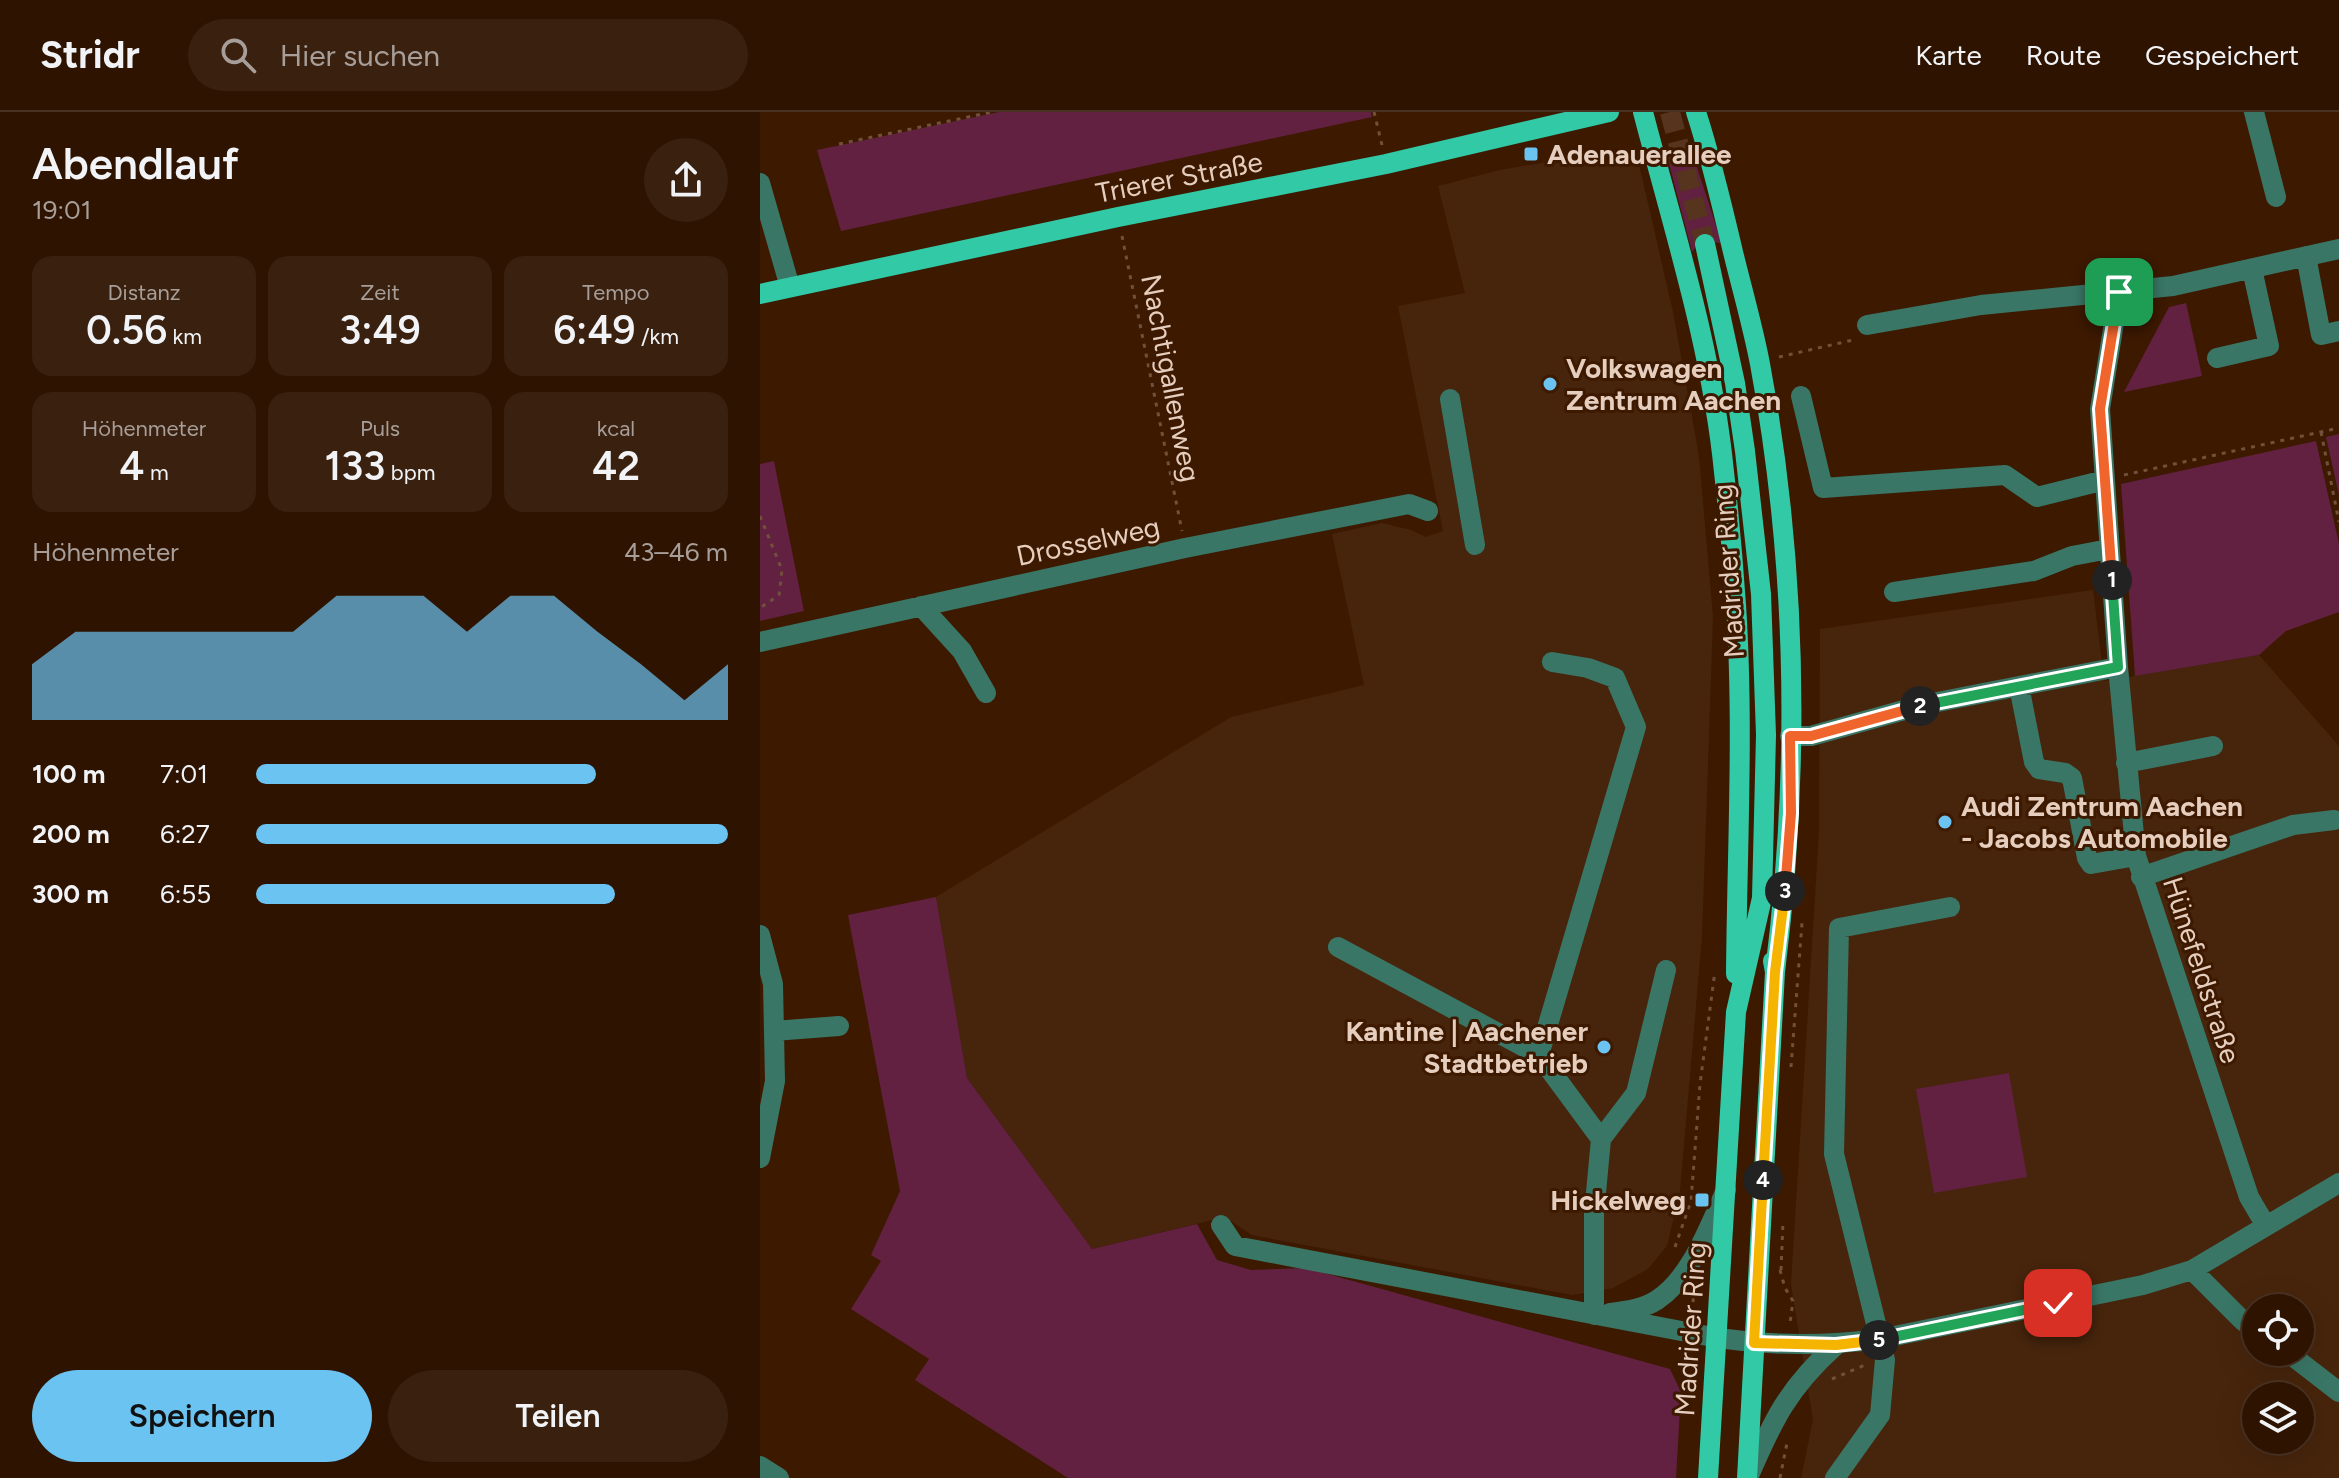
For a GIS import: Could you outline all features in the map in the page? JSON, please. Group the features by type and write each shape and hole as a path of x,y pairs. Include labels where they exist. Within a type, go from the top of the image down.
{"main road":[{"name":"Trierer Straße","path":"760,294 1118,217 1386,164 1609,112"},
{"path":"1643,112 1698,319 1724,472 1736,606 1739,704 1736,1012"},
{"path":"1696,112 1710,156 1760,362 1784,535 1790,644 1791,813 1775,972"},
{"name":"Madrider Ring","path":"1705,244 1735,383 1761,594 1766,735 1762,898 1775,972 1748,1478"},
{"name":"Madrider Ring","path":"1708,1478 1736,1012 1762,898"}],"street":[{"path":"2254,112 2276,197"},
{"path":"761,189 790,287"},
{"path":"1867,325 1981,305 2173,286 2339,249"},
{"path":"2306,256 2321,335 2339,331"},
{"path":"2217,358 2269,346 2252,269"},
{"name":"Hünefeldstraße","path":"2119,292 2100,409 2126,763 2139,866 2249,1197 2266,1226"},
{"path":"1801,396 1823,488 2005,475 2037,497 2105,480"},
{"path":"1450,399 1475,545"},
{"name":"Drosselweg","path":"760,642 1185,548 1409,504 1428,511"},
{"path":"1894,592 2034,571 2072,556 2109,549"},
{"path":"921,606 962,651 986,693"},
{"path":"1539,1055 1636,727 1615,678 1588,668 1552,662"},
{"path":"1790,736 1811,736 1922,705 2118,667"},
{"path":"2019,686 2034,762 2039,769 2065,773 2072,778 2087,858 2091,864 2139,866 2293,825 2334,820"},
{"path":"2126,763 2213,746"},
{"path":"1835,1478 1880,1415 1882,1350 1834,1154 1839,928 1950,907"},
{"path":"760,935 773,984 775,1081 760,1158"},
{"path":"1338,947 1539,1055 1601,1139"},
{"path":"1594,1315 1594,1214 1601,1139 1636,1093 1666,970"},
{"path":"774,1031 839,1026"},
{"path":"1221,1225 1235,1246 1594,1315 1754,1343 1836,1345 1882,1350 2192,1270 2339,1183"},
{"path":"1594,1315 1634,1309 1657,1300 1674,1285 1702,1240 1726,1190"},
{"path":"2192,1270 2242,1320"},
{"path":"1748,1478 1787,1397 1836,1345"},
{"path":"2305,1366 2339,1392"},
{"path":"760,1466 779,1478"}],"path":[{"path":"839,144 992,112"},
{"path":"1374,112 1377,122"},
{"name":"Nachtigallenweg","path":"1118,217 1185,548"},
{"path":"1760,362 1856,339 1867,325"},
{"path":"2105,480 2339,428"},
{"path":"2321,432 2339,522"},
{"path":"760,516 782,570 779,595 760,608"},
{"path":"1671,1257 1691,1201 1700,1084 1715,965"},
{"path":"1827,1383 1837,1374 1882,1350"},
{"path":"1780,1478 1789,1438"}],"shaded area":[{"path":"999,112 1371,112 1372,117 841,231 817,150"},
{"path":"1635,147 1673,312 1699,456 1713,617 1702,936 1680,1191 1667,1246 1648,1269 1613,1288 1572,1295 1252,1235 1225,1217 1092,1249 967,1078 936,897 1231,717 1364,685 1332,534 1382,523 1426,537 1443,531 1398,306 1465,293 1438,186 1500,170"},
{"path":"1693,155 1722,244 1705,242 1692,252 1667,156"},
{"path":"2186,303 2202,376 2124,392 2169,307"},
{"path":"2339,434 2339,495 2326,437"},
{"path":"2316,441 2339,544 2339,612 2286,631 2259,655 2135,676 2121,484"},
{"path":"774,461 804,611 760,621 760,464"},
{"path":"2093,590 2104,681 2259,655 2339,746 2339,1478 1801,1478 1813,1420 1791,1284 1819,832 1820,629"},
{"path":"936,897 967,1078 1092,1249 1197,1224 1217,1260 1251,1270 1306,1268 1670,1369 1681,1392 1676,1478 1068,1478 915,1380 929,1359 851,1309 881,1261 871,1255 900,1191 848,915"},
{"path":"2009,1073 2027,1177 1934,1193 1916,1089"}],"tunnel":[{"path":"1670,112 1705,244"}],"place":[{"name":"Adenauerallee","path":"1531,154"},
{"name":"Volkswagen Zentrum Aachen","path":"1550,384"},
{"name":"Audi Zentrum Aachen - Jacobs Automobile","path":"1945,822"},
{"name":"Kantine | Aachener Stadtbetrieb","path":"1604,1047"},
{"name":"Hickelweg","path":"1702,1200"}],"route":[{"path":"2058,1303 1836,1345 1754,1343 1775,972 1791,813 1790,736 1811,736 1922,705 2118,667 2100,409 2119,292"}]}
